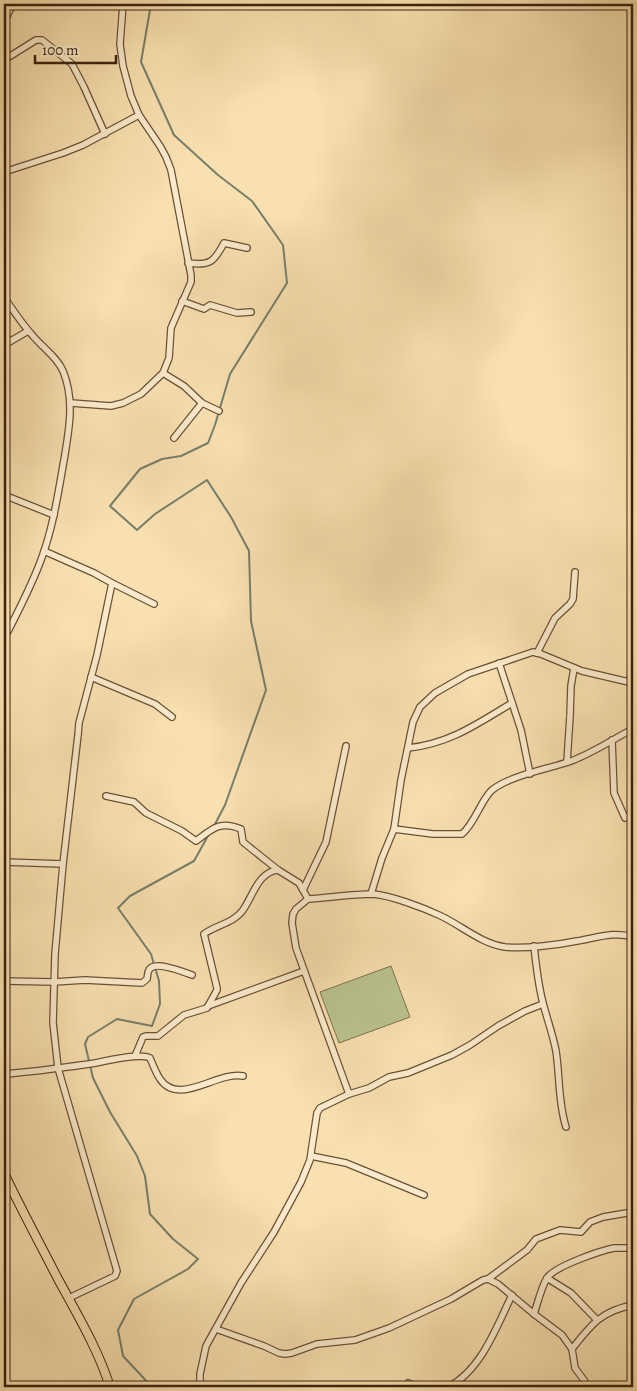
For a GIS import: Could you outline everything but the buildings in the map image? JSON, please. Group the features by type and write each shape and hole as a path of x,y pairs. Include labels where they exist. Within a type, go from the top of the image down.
{"main road":[{"path":"4,1173 7,1187 69,1298 102,1365 109,1386"}],"street":[{"path":"4,22 13,4"},
{"path":"71,403 110,406 123,403 142,394 163,373 169,358 171,328 191,282 171,170 160,146 139,115 131,96 123,66 120,44 123,4"},
{"path":"4,60 36,40 42,40 72,64 105,134"},
{"path":"4,172 83,145 139,115"},
{"path":"188,263 203,265 212,262 218,255 224,242 247,248"},
{"path":"4,297 28,330 62,368 67,381 71,403 68,436 54,516 44,551 23,601 4,639"},
{"path":"182,301 204,309 210,305 238,313 251,312"},
{"path":"4,345 28,330"},
{"path":"163,373 184,386 202,403 219,411"},
{"path":"174,438 202,403"},
{"path":"4,495 54,516"},
{"path":"44,551 94,573 154,604"},
{"path":"537,653 556,618 573,599 575,572"},
{"path":"69,1298 115,1276 117,1271 58,1068 54,1023 55,954 78,729 112,583"},
{"path":"371,894 382,858 394,829 401,780 415,715 424,702 445,686 468,674 529,653 537,653 582,672 632,683 633,657"},
{"path":"500,663 521,730 530,774"},
{"path":"567,762 571,678 574,668"},
{"path":"91,677 156,704 172,717"},
{"path":"408,748 425,747 454,737 512,703"},
{"path":"394,829 433,834 462,834 492,791 516,778 577,759 633,729"},
{"path":"612,740 614,793 625,818 633,814"},
{"path":"304,890 326,842 346,746"},
{"path":"106,796 134,802 146,813 182,831 196,841 216,826 231,824 241,829 243,842 278,870 295,879 304,890 308,899"},
{"path":"4,862 63,864"},
{"path":"208,1006 217,988 204,934 226,923 241,912 260,880 273,871 278,870"},
{"path":"349,1094 296,948 292,923 294,914 296,909 308,899 371,894 382,896 423,908 442,916 485,940 505,947 570,943 618,934 633,937"},
{"path":"534,946 536,973 556,1050 559,1095 566,1128"},
{"path":"4,981 54,982 85,980 142,983 147,978 151,968 160,966 192,975"},
{"path":"135,1056 143,1037 158,1036 184,1015 205,1009 208,1006 304,971"},
{"path":"200,1387 200,1374 206,1346 240,1283 289,1206 301,1182 310,1156 318,1110 349,1094 369,1088 389,1077 408,1073 452,1055 498,1026 543,1004"},
{"path":"4,1074 90,1064 135,1056 149,1057 159,1078 174,1090 189,1089 230,1075 243,1076"},
{"path":"310,1156 346,1163 424,1195"},
{"path":"216,1329 285,1354 318,1344 355,1340 389,1328 488,1279 527,1250 536,1239 560,1230 582,1232 590,1222 603,1216 633,1212"},
{"path":"534,1314 547,1278 556,1269 612,1249 630,1248"},
{"path":"547,1278 571,1294 597,1320"},
{"path":"488,1279 498,1284 562,1335 572,1349 575,1368 589,1387"},
{"path":"448,1387 461,1379 475,1364 494,1334 512,1295"},
{"path":"572,1349 597,1320 609,1312 633,1305"},
{"path":"408,1383 417,1387"}],"green space":[{"path":"391,966 410,1017 339,1043 320,992"}],"waterway":[{"path":"151,4 141,62 174,135 218,175 252,201 283,245 287,283 230,374 208,443 181,456 162,459 140,469 110,506 137,530 155,514 207,480 231,517 249,551 251,621 266,690 225,805 214,826"},
{"path":"152,1387 123,1356 118,1330 134,1299 188,1269 198,1259 173,1239 150,1214 145,1176 137,1156 110,1112 93,1078 85,1044 88,1037 117,1019 152,1026 160,1004 159,981 151,954 118,908 130,896 194,861 209,834"}]}
